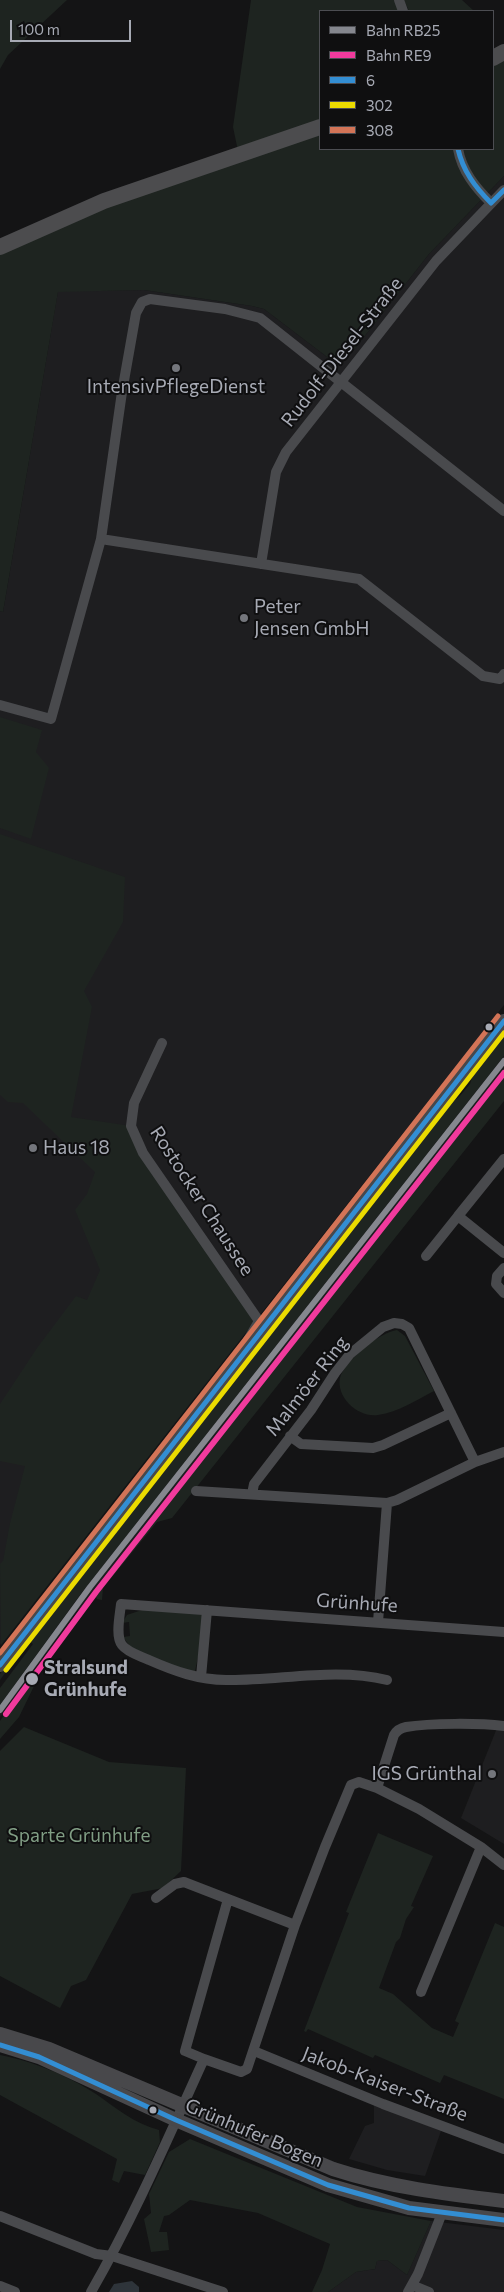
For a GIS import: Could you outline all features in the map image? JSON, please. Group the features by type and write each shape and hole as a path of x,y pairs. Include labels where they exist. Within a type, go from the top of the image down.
{"highway":[{"path":"0,247 104,201 319,127"}],"main road":[{"name":"Rostocker Chaussee","path":"1,1660 229,1374 504,1021"},
{"name":"Grünhufer Bogen","path":"0,2034 50,2050 301,2157 358,2178 407,2188 504,2202"},
{"name":"Grünhufer Bogen","path":"0,2045 39,2056 176,2120 328,2185 392,2204 442,2214 504,2220"}],"street":[{"path":"458,150 462,164 471,181 491,203"},
{"name":"Rudolf-Diesel-Straße","path":"261,564 271,499 279,463 286,452 436,261 504,190"},
{"path":"0,705 51,719 100,539 136,313 142,302 150,299 206,306 260,318 504,512"},
{"path":"100,539 358,578 483,676 500,679 504,674"},
{"name":"Rostocker Chaussee","path":"162,1043 134,1103 130,1126 143,1153 259,1321 229,1374"},
{"path":"426,1256 504,1159"},
{"path":"458,1216 504,1253"},
{"path":"504,1268 497,1276 496,1284 504,1293"},
{"name":"Malmöer Ring","path":"252,1494 254,1484 311,1410 350,1354 383,1327 394,1323 402,1324 409,1328 475,1462"},
{"path":"290,1436 301,1444 373,1448 451,1412"},
{"path":"196,1491 387,1503 475,1462 504,1452"},
{"path":"378,1622 387,1503"},
{"name":"Grünhufe","path":"387,1680 375,1677 344,1676 225,1680 178,1673 129,1651 122,1645 119,1637 121,1604 504,1632"},
{"path":"201,1677 207,1610"},
{"path":"377,1788 394,1735 398,1730 405,1727 455,1725 504,1726"},
{"path":"228,1899 185,2051 241,2072 247,2069 254,2051 295,1924 351,1785 359,1782 377,1788 419,1809 481,1847 504,1865"},
{"path":"421,1992 481,1847"},
{"path":"156,1898 175,1884 184,1882 295,1924"},
{"name":"Jakob-Kaiser-Straße","path":"254,2051 382,2104 504,2149"},
{"path":"90,2292 112,2256 149,2182 204,2059"},
{"path":"429,2292 410,2289 442,2214"},
{"path":"0,2216 96,2254 112,2256 223,2292"},
{"path":"0,2286 15,2292"}],"shaded area":[{"path":"504,176 504,1005 0,1645 0,611 3,612 58,291 144,290 264,309 335,363 341,363 346,360 429,254"},
{"path":"504,1056 504,1068 94,1593 78,1610 0,1717 0,1705 80,1595"},
{"name":"IGS Grünthal","path":"497,1728 504,1729 504,1844 461,1818"},
{"path":"374,2103 441,2131 425,2176 387,2170 349,2159 365,2126 374,2123"},
{"path":"431,2221 504,2230 504,2292 328,2292 356,2272 375,2269 377,2261 387,2260 407,2275"},
{"path":"132,2281 139,2287 139,2292 109,2292 114,2284"}],"green space":[{"path":"0,0 67,0 8,55 0,69"},
{"path":"251,0 394,0 399,10 319,10 319,123 238,151 233,127"},
{"path":"404,0 462,0 473,10 409,10"},
{"path":"504,58 504,176 429,254 346,360 335,363 264,309 252,306 144,290 58,292 3,612 0,611 0,253 90,212 319,133 319,150 494,150 494,63"},
{"path":"0,717 42,730 36,752 49,768 31,839 0,828"},
{"path":"0,834 125,877 123,922 84,991 92,1007 71,1117 131,1126 257,1318 1,1645 0,1564 3,1561 10,1523 25,1466 0,1461 0,1404 37,1348 76,1296 87,1300 100,1270 75,1210 87,1194 95,1172 23,1103 8,1102 0,1095"},
{"path":"504,1031 504,1056 80,1595 0,1705 0,1688 33,1644 29,1641 0,1680 0,1674 442,1110 459,1097 470,1084 476,1066"},
{"path":"504,1068 504,1101 172,1518 157,1522 103,1588 102,1600 97,1599 94,1593"},
{"path":"397,1330 405,1336 434,1391 393,1411 378,1415 363,1413 350,1405 345,1399 340,1385 340,1378 348,1364 364,1348 381,1336"},
{"path":"145,1609 203,1614 204,1630 195,1671 182,1671 132,1649 123,1637 130,1636 129,1622 122,1623 127,1615"},
{"path":"30,1678 36,1682 19,1717 0,1739 0,1721"},
{"name":"Sparte Grünhufe","path":"24,1727 109,1762 186,1768 181,1871 163,1888 132,1894 86,1980 71,1986 60,2008 0,1976 0,1751"},
{"path":"378,1833 433,1856 411,1906 414,1907 406,1919 400,1938 396,1942 379,1988 393,1994 432,2028 453,2037 459,2023 455,2021 495,1923 504,1927 504,2099 444,2075 440,2083 375,2055 373,2058 308,2029 306,2032 304,2031 349,1913 346,1912"},
{"path":"0,2055 25,2061 62,2075 85,2087 134,2120 159,2130 160,2142 145,2175 124,2171 119,2183 112,2180 117,2159 0,2095"},
{"path":"190,2139 357,2207 431,2221 407,2275 387,2260 377,2261 375,2269 356,2272 328,2292 312,2292 322,2270 330,2244 258,2213 190,2200 169,2215 164,2216 159,2232 167,2232 169,2250 151,2252 144,2219 151,2213 149,2194 169,2152"}],"rail line":[{"name":"RB25","path":"0,1710 90,1587 504,1061"},
{"name":"RE9","path":"6,1714 96,1592 504,1073"}],"transit line":[{"name":"6","path":"458,150 470,178 491,203 504,190"},
{"name":"308","path":"0,1653 498,1016"},
{"name":"6","path":"0,1665 504,1021"},
{"name":"302","path":"6,1670 504,1033"},
{"name":"6","path":"0,2045 39,2057 176,2120 328,2185 409,2208 504,2220"}],"place":[{"name":"IntensivPflegeDienst","path":"176,368"},
{"name":"Peter Jensen GmbH","path":"244,618"},
{"name":"Haus 18","path":"33,1148"},
{"name":"Stralsund Grünhufe","path":"32,1679"},
{"name":"IGS Grünthal","path":"492,1774"}]}
